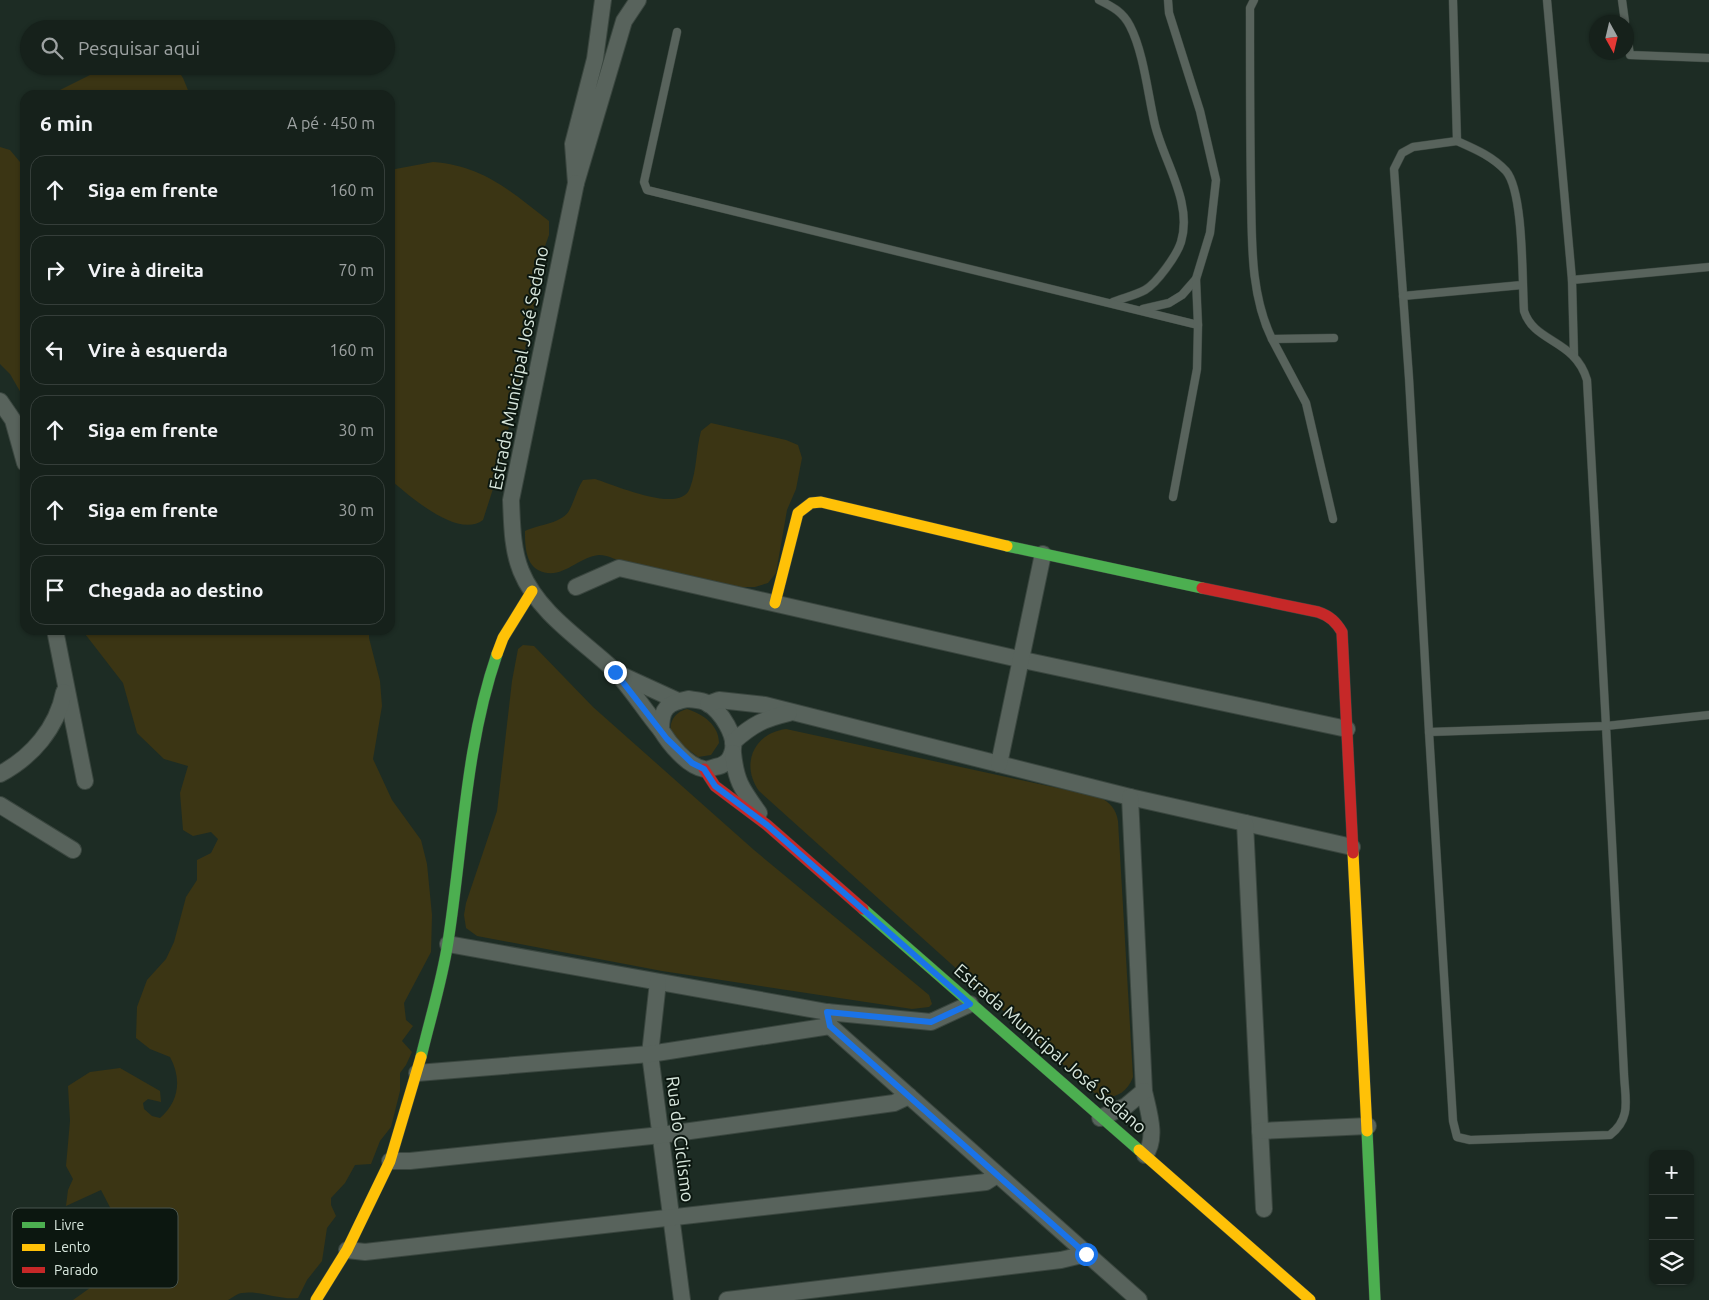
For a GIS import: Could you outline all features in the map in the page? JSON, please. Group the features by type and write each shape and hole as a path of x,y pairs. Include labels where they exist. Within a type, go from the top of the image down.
{"street":[{"name":"Estrada Municipal José Sedano","path":"576,183 573,144 595,59 603,0"},
{"name":"Estrada Municipal José Sedano","path":"638,0 624,21 576,183 511,500 514,541 520,570 532,591 554,616 615,672 661,730"},
{"path":"0,400 13,420 20,445"},
{"path":"775,603 794,521 798,513 811,503 821,502 1043,554 1330,616 1337,621 1342,632 1368,1126 1375,1300"},
{"path":"999,764 1043,554"},
{"path":"576,587 619,568 1022,660 1347,729"},
{"path":"316,1300 346,1250 390,1161 417,1072 448,944 475,733 486,687 503,638 532,591"},
{"path":"56,635 85,781"},
{"name":"Estrada Municipal José Sedano","path":"615,672 678,701"},
{"path":"0,774 12,768 37,747 61,708 65,687"},
{"path":"792,712 762,720 748,729 733,747 728,761 720,767 704,769 686,758 661,730 661,718 665,708 678,701 688,699 708,704 719,700 764,705 792,712 999,764 1130,797 1352,847"},
{"path":"708,704 725,724 733,747"},
{"name":"Estrada Municipal José Sedano","path":"733,747 735,774 740,787 767,825"},
{"name":"Estrada Municipal José Sedano","path":"704,769 715,786 767,825 1310,1300"},
{"path":"1130,797 1144,1092 1151,1136 1149,1150 1145,1155"},
{"path":"0,805 73,850"},
{"path":"1245,823 1264,1208"},
{"path":"448,944 658,982 829,1019 931,1022 970,1004"},
{"name":"Rua do Ciclismo","path":"658,982 650,1054 682,1300"},
{"path":"417,1072 650,1054 829,1019"},
{"path":"829,1019 909,1096 1139,1300"},
{"path":"1100,1118 1126,1106 1144,1092"},
{"path":"390,1161 410,1161 661,1135 894,1102 909,1096"},
{"path":"1260,1131 1368,1126"},
{"path":"346,1250 365,1252 986,1182 997,1174"},
{"path":"727,1300 1061,1260 1086,1254"}],"lane":[{"path":"1099,0 1119,10 1130,27 1150,92 1155,126 1179,194 1183,223 1182,240 1177,254 1146,289 1113,302"},
{"path":"1168,0 1169,13 1200,111 1216,180 1210,233 1196,279 1197,369 1173,497"},
{"path":"1254,0 1250,8 1252,247 1259,307 1272,338 1306,403 1333,519"},
{"path":"1453,0 1457,141"},
{"path":"1547,0 1572,280 1574,354"},
{"path":"1622,0 1625,15"},
{"path":"677,32 644,182 647,190 1113,302 1198,325"},
{"path":"1634,56 1709,58"},
{"path":"1457,141 1489,156 1506,172 1514,185 1522,285 1527,322 1574,354 1583,368 1587,380 1625,1118 1621,1126 1610,1134 1470,1140 1457,1137 1453,1121 1394,168 1402,153 1413,147 1457,141"},
{"path":"1572,280 1709,267"},
{"path":"1139,309 1169,303 1182,295 1196,279"},
{"path":"1403,296 1522,285"},
{"path":"1272,338 1334,338"},
{"path":"1428,732 1606,726 1709,715"}],"shaded area":[{"path":"90,75 181,75 188,90 60,90"},
{"path":"0,147 10,150 20,162 20,391 10,374 0,364"},
{"path":"433,162 451,164 467,169 509,190 549,221 549,235 540,260 537,293 501,464 483,520 473,524 461,524 435,514 395,484 395,169"},
{"path":"711,423 786,440 798,445 802,458 796,489 787,510 776,573 768,583 755,587 741,587 628,564 603,555 591,557 554,573 538,570 530,563 525,541 525,531 556,521 567,514 583,480 595,479 631,492 661,499 674,499 684,496 690,488 692,481 701,431"},
{"path":"86,635 369,635 380,681 382,706 373,759 392,800 421,840 427,864 432,915 431,952 404,1003 406,1020 413,1026 402,1041 412,1052 400,1073 400,1091 391,1127 380,1141 371,1164 355,1165 345,1183 331,1198 331,1205 336,1216 327,1228 322,1261 307,1280 298,1298 283,1298 248,1292 228,1300 73,1300 90,1288 178,1288 178,1208 110,1208 101,1190 66,1206 68,1190 73,1179 66,1166 70,1121 68,1086 90,1072 120,1068 160,1091 161,1102 148,1099 143,1103 144,1109 152,1116 160,1118 171,1105 177,1090 174,1065 170,1057 150,1049 136,1038 137,1007 147,980 166,959 174,942 186,897 197,880 197,860 211,853 218,839 211,832 193,836 183,830 180,793 188,766 164,759 137,733 123,683"},
{"path":"523,645 534,646 593,707 754,850 929,995 932,1004 929,1007 912,1009 662,971 477,936 466,928 464,915 466,903 497,811 512,681 518,649"},
{"path":"687,709 704,717 716,731 719,743 711,755 698,757 679,742 672,732 673,719 678,713"},
{"path":"786,729 1099,797 1114,809 1118,821 1133,1077 1124,1091 1115,1096 1099,1097 759,791 753,781 751,770 753,751 758,743 766,737"}],"traffic: fast":[{"path":"1007,546 1202,588"},
{"path":"421,1057 448,942 471,761 486,689 497,654"},
{"path":"863,909 1139,1150"},
{"path":"1367,1131 1375,1300"}],"traffic: slow":[{"path":"775,603 798,513 811,503 821,502 1007,546"},
{"path":"497,654 503,638 532,591"},
{"path":"1353,853 1367,1131"},
{"path":"316,1300 347,1250 390,1161 421,1057"},
{"path":"1139,1150 1310,1300"}],"traffic: jam":[{"path":"1202,588 1318,612 1326,615 1342,632 1353,853"},
{"path":"704,769 715,786 767,825 863,909"}],"route":[{"path":"615,672 667,739 692,763 704,769 715,786 767,825 970,1004 931,1022 827,1012 830,1026 1086,1254"}]}
